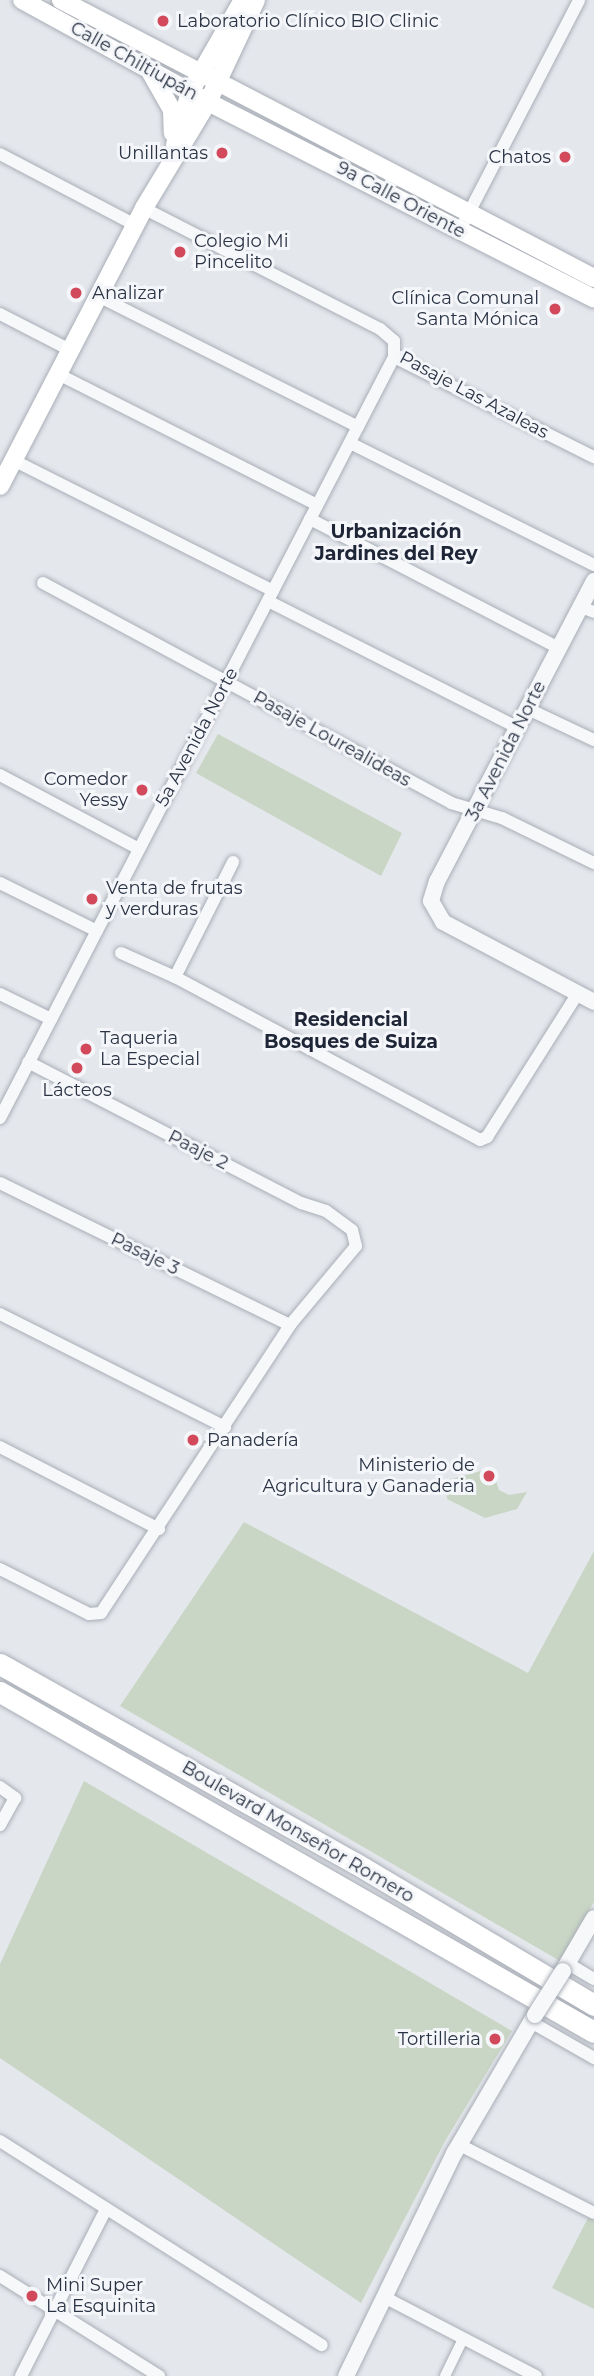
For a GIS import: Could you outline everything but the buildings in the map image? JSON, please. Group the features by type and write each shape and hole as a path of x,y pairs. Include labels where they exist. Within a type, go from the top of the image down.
{"highway":[{"name":"Boulevard Monseñor Romero","path":"0,1664 355,1863 594,2005"},
{"name":"Boulevard Monseñor Romero","path":"0,1692 594,2032"}],"main road":[{"name":"Calle Chiltiupán","path":"22,0 208,102"},
{"name":"Calle Chiltiupán","path":"61,0 218,80"},
{"path":"169,165 190,92 243,0"},
{"path":"5,473 144,208 208,102 256,0"},
{"path":"147,67 172,110 169,165"},
{"name":"9a Calle Oriente","path":"218,80 594,278"},
{"name":"9a Calle Oriente","path":"208,102 594,299"},
{"path":"169,165 205,125 236,114"}],"street":[{"path":"460,230 579,0"},
{"path":"0,153 135,225"},
{"name":"Pasaje Las Azaleas","path":"144,208 380,329 394,341 394,357 594,457"},
{"path":"98,296 358,427"},
{"path":"0,314 70,350"},
{"name":"5a Avenida Norte","path":"2,1110 394,357"},
{"path":"58,374 317,505"},
{"path":"350,443 594,565"},
{"path":"5,473 270,596 517,728"},
{"path":"310,519 559,649"},
{"name":"3a Avenida Norte","path":"578,993 443,922 431,901 437,881 559,649 587,609 594,581"},
{"name":"Pasaje Lourealideas","path":"43,583 451,803 502,818 594,863"},
{"path":"528,709 594,740"},
{"path":"0,775 139,849"},
{"path":"175,977 233,862"},
{"path":"0,883 97,931"},
{"path":"121,953 175,977 480,1140 487,1137 578,993 594,1002"},
{"path":"0,994 51,1019"},
{"name":"Paaje 2","path":"28,1062 301,1203 326,1211 352,1230 356,1246 290,1325"},
{"name":"Pasaje 3","path":"0,1183 290,1325"},
{"path":"0,1314 225,1427"},
{"path":"0,1569 89,1614 101,1613 159,1529 290,1325"},
{"path":"0,1447 159,1529"},
{"path":"0,1787 15,1798 0,1825"},
{"path":"346,2376 460,2145 594,1919"},
{"path":"565,1967 594,1979"},
{"path":"533,2019 594,2058"},
{"path":"0,2141 322,2345"},
{"path":"460,2145 594,2213"},
{"path":"21,2376 106,2209"},
{"path":"0,2276 159,2376"},
{"path":"386,2298 536,2376"},
{"path":"445,2376 463,2339"}],"green space":[{"path":"218,734 402,833 381,876 196,773"},
{"path":"492,1468 499,1490 509,1495 527,1492 517,1509 485,1518 447,1499 448,1480"},
{"path":"244,1522 528,1673 594,1551 594,1902 560,1961 120,1706"},
{"path":"84,1781 512,2031 445,2141 361,2303 0,2058 0,1964"},
{"path":"591,2212 594,2213 594,2309 552,2288"}],"place":[{"name":"Laboratorio Clínico BIO Clinic","path":"163,21"},
{"name":"Unillantas","path":"222,153"},
{"name":"Chatos","path":"565,157"},
{"name":"Colegio Mi Pincelito","path":"180,252"},
{"name":"Analizar","path":"76,293"},
{"name":"Clínica Comunal Santa Mónica","path":"555,309"},
{"name":"Comedor Yessy","path":"142,790"},
{"name":"Venta de frutas y verduras","path":"92,899"},
{"name":"Taqueria La Especial","path":"86,1049"},
{"name":"Lácteos","path":"77,1068"},
{"name":"Panadería","path":"193,1440"},
{"name":"Ministerio de Agricultura y Ganaderia","path":"489,1476"},
{"name":"Tortilleria","path":"495,2039"},
{"name":"Mini Super La Esquinita","path":"32,2296"}],"district":[{"name":"Urbanización Jardines del Rey","path":"396,543"},
{"name":"Residencial Bosques de Suiza","path":"351,1031"}]}
